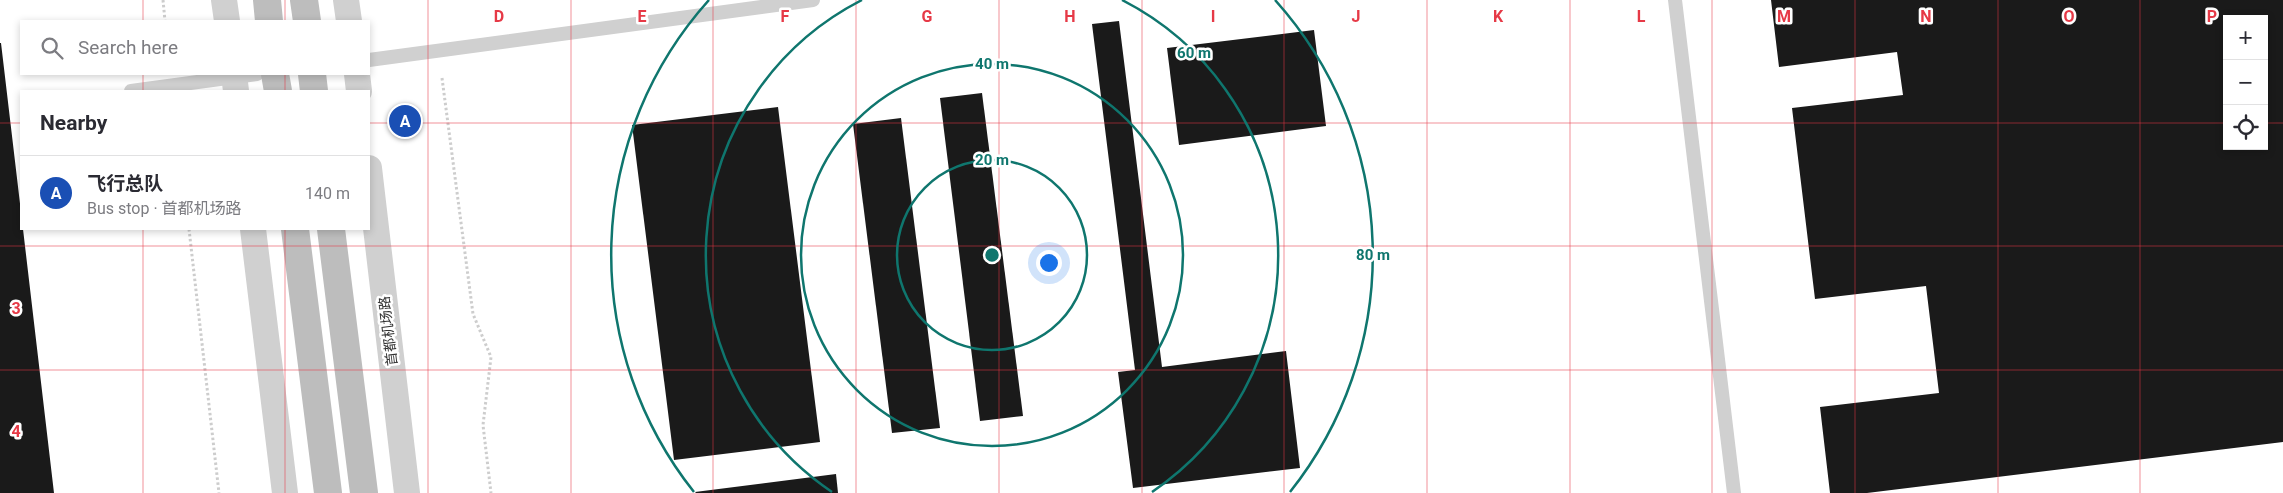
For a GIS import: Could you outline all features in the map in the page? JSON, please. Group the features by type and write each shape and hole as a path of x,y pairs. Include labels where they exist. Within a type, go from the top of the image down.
{"street":[{"path":"224,0 227,20"},
{"path":"267,0 269,20"},
{"path":"304,0 307,20"},
{"path":"346,0 349,20"},
{"path":"275,75 278,90"},
{"path":"312,75 314,90"},
{"path":"357,75 359,90"},
{"name":"首都机场路","path":"370,177 407,493"},
{"path":"253,230 285,493"},
{"path":"295,230 328,493"},
{"path":"331,230 364,493"}],"lane":[{"path":"370,60 812,0"},
{"path":"1675,0 1734,493"},
{"path":"140,90 240,79"}],"path":[{"path":"162,0 165,20"},
{"path":"442,78 473,314 491,357 483,425 491,493"},
{"path":"189,230 219,493"}],"building":[{"path":"1771,0 2283,0 2283,442 1867,493 1830,493 1820,407 1939,393 1926,286 1815,299 1792,108 1903,95 1897,52 1779,67"},
{"path":"1119,21 1162,367 1286,351 1300,468 1133,488 1118,372 1135,370 1092,24"},
{"path":"1314,30 1326,126 1179,145 1167,48"},
{"path":"1,43 20,204 20,230 23,230 54,493 0,493"},
{"path":"982,93 1023,416 980,421 940,98"},
{"path":"778,107 820,442 674,460 632,125"},
{"path":"901,118 940,428 892,433 853,124"},
{"path":"836,474 838,493 695,492"}],"place":[{"name":"飞行总队","path":"405,121"}]}
